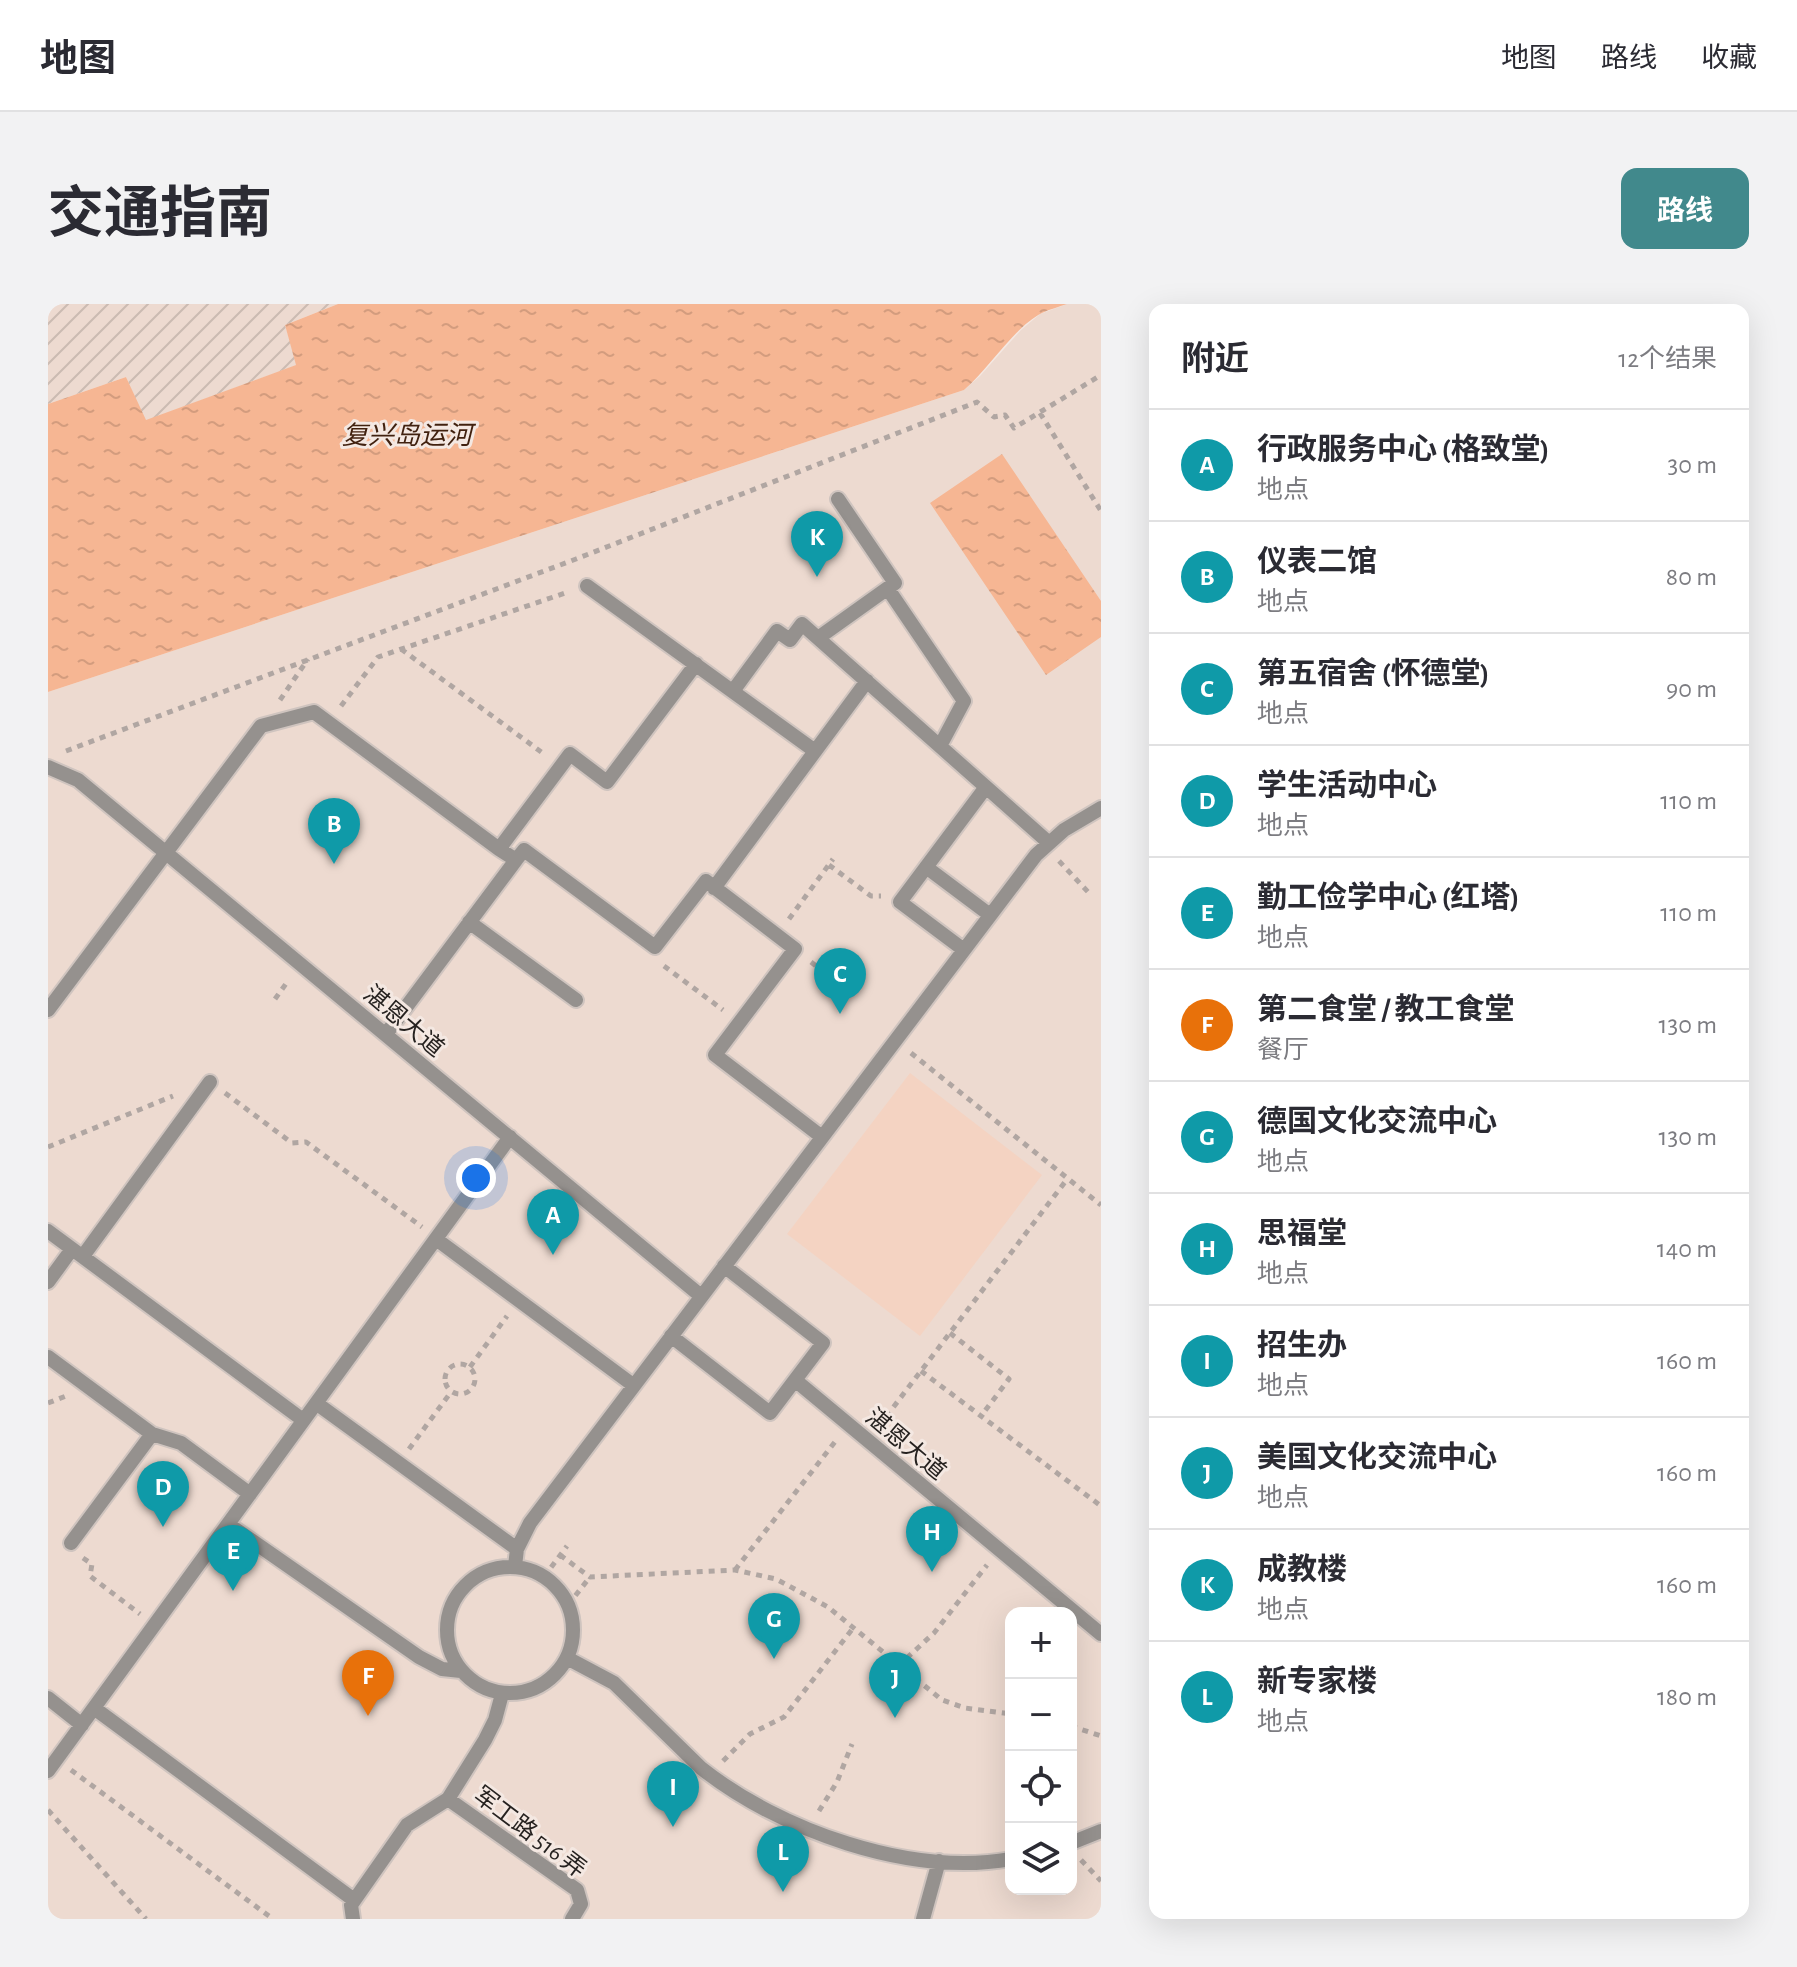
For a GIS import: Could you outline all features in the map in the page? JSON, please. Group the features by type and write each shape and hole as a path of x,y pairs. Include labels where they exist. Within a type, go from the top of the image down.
{"lane":[{"path":"818,638 895,583 838,499"},
{"path":"587,586 815,751"},
{"path":"888,589 964,701 940,746"},
{"path":"733,691 777,631 790,640 802,624 1046,844"},
{"path":"499,849 570,754 607,782 696,664"},
{"path":"714,888 867,681"},
{"path":"48,1010 261,726 314,712 516,860"},
{"name":"湛恩大道","path":"48,767 78,780 701,1296"},
{"path":"964,950 900,902 986,787"},
{"path":"515,1566 517,1549 530,1523 990,915 1046,844 1101,808"},
{"path":"386,1034 524,850 655,947 706,881 795,949 715,1055 822,1137"},
{"path":"926,867 990,915"},
{"path":"469,922 576,1000"},
{"path":"48,1282 77,1253 210,1082"},
{"path":"52,1765 510,1137"},
{"path":"48,1231 303,1420"},
{"path":"436,1239 633,1385"},
{"path":"671,1336 770,1413 795,1380 823,1343 724,1266"},
{"path":"48,1357 152,1434 181,1443 250,1494"},
{"name":"湛恩大道","path":"795,1380 1100,1630"},
{"path":"316,1403 517,1549"},
{"path":"71,1543 152,1434"},
{"path":"228,1524 419,1657 442,1669 461,1671"},
{"path":"515,1566 544,1577 558,1589 568,1605 573,1635 567,1658 551,1679 527,1692 502,1694 479,1686 461,1671 449,1649 446,1628 450,1608 461,1589 476,1576 494,1568 515,1566"},
{"path":"567,1658 614,1683 671,1742 711,1776 764,1809 849,1844 939,1861 968,1863 1005,1860"},
{"path":"448,1799 490,1730 502,1694"},
{"path":"48,1698 82,1725"},
{"path":"94,1708 354,1900 350,1911 353,1919"},
{"name":"军工路 516 弄","path":"354,1900 407,1825 448,1799 577,1890 581,1904 572,1919"},
{"path":"1077,1847 1101,1831"},
{"path":"923,1919 939,1861"}],"path":[{"path":"64,752 576,559 977,402 994,417 1005,415 1014,428 1101,375"},
{"path":"1040,413 1101,511"},
{"path":"314,712 342,705 378,657 587,586"},
{"path":"401,649 561,766"},
{"path":"283,696 309,658"},
{"path":"1046,844 1089,893"},
{"path":"777,936 831,862 871,896 890,895 900,902"},
{"path":"655,947 655,959 740,1022"},
{"path":"275,999 285,985"},
{"path":"895,1040 1101,1205"},
{"path":"210,1082 292,1143 306,1142 436,1239"},
{"path":"48,1147 176,1095"},
{"path":"868,1441 1068,1178"},
{"path":"470,1367 519,1300"},
{"path":"950,1333 1009,1379 981,1416"},
{"path":"458,1364 470,1367 476,1377 473,1389 462,1395 451,1392 445,1382 448,1370 458,1364"},
{"path":"921,1371 1101,1506"},
{"path":"398,1463 451,1392"},
{"path":"735,1570 848,1425"},
{"path":"71,1543 72,1550 92,1564 90,1576 155,1625"},
{"path":"544,1577 567,1546"},
{"path":"898,1666 934,1633 999,1549"},
{"path":"560,1555 590,1577 735,1570 776,1579 801,1591 854,1627 942,1700 965,1708 1005,1713"},
{"path":"568,1605 590,1577"},
{"path":"711,1776 741,1740 784,1717 854,1627"},
{"path":"1077,1728 1101,1736"},
{"path":"808,1829 837,1782 852,1744"},
{"path":"52,1765 273,1919"},
{"path":"48,1810 146,1919"},
{"path":"1077,1853 1101,1881"}],"shaded area":[{"path":"48,304 338,304 285,325 297,365 145,421 126,377 48,404"},
{"path":"1067,304 1101,304 1101,1919 48,1919 48,692 964,390 1040,314"},
{"path":"910,1073 1042,1175 920,1336 787,1234"}],"water":[{"name":"复兴岛运河","path":"338,304 1067,304 1032,319 964,390 48,692 48,404 126,377 146,420 296,365 285,325"},
{"path":"1002,454 1101,601 1101,637 1046,675 930,503"}],"place":[{"name":"成教楼","path":"817,577"},
{"name":"仪表二馆","path":"334,864"},
{"name":"第五宿舍 (怀德堂)","path":"840,1014"},
{"name":"行政服务中心 (格致堂)","path":"553,1255"},
{"name":"学生活动中心","path":"163,1527"},
{"name":"思福堂","path":"932,1572"},
{"name":"勤工俭学中心 (红塔)","path":"233,1591"},
{"name":"德国文化交流中心","path":"774,1659"},
{"name":"第二食堂 / 教工食堂","path":"368,1716"},
{"name":"美国文化交流中心","path":"895,1718"},
{"name":"招生办","path":"673,1827"},
{"name":"新专家楼","path":"783,1892"}]}
